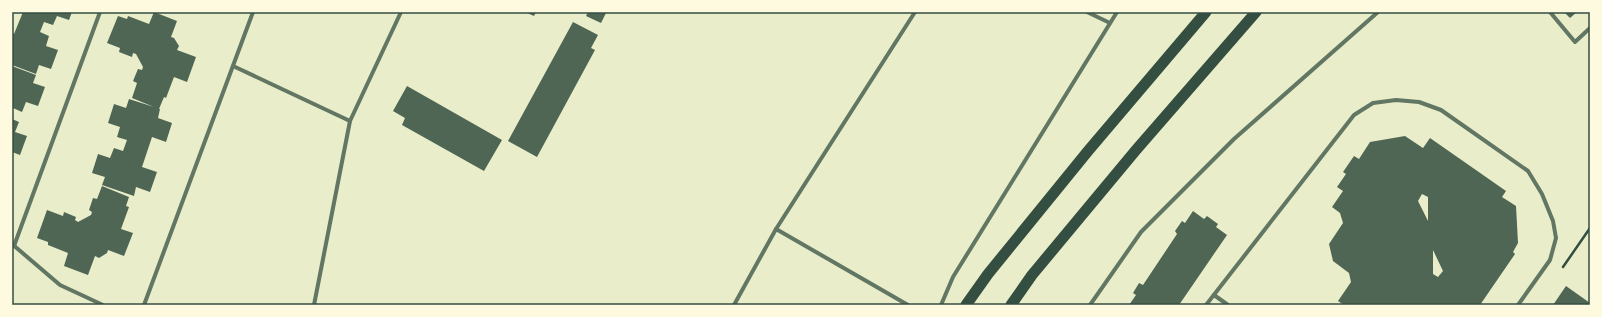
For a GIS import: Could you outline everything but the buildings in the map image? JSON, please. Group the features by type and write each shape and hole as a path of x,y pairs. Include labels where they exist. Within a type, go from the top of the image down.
{"highway":[{"path":"966,305 988,274 1088,151 1206,12"},
{"path":"1011,305 1032,275 1136,150 1256,12"}],"street":[{"path":"100,12 13,245 60,285 103,305"},
{"path":"144,305 253,12"},
{"path":"314,305 350,121 401,12"},
{"path":"734,305 776,229 915,12"},
{"path":"1087,12 1110,23"},
{"path":"941,305 953,277 1117,12"},
{"path":"1090,305 1141,232 1234,139 1378,12"},
{"path":"1550,12 1575,42 1590,28"},
{"path":"233,66 350,121"},
{"path":"1206,305 1354,114 1373,103 1396,100 1419,102 1441,110 1528,171 1542,194 1553,221 1556,238 1550,260 1518,305"},
{"path":"776,229 908,305"},
{"path":"1214,295 1228,305"}],"path":[{"path":"1550,260 1562,268 1590,228"}]}
